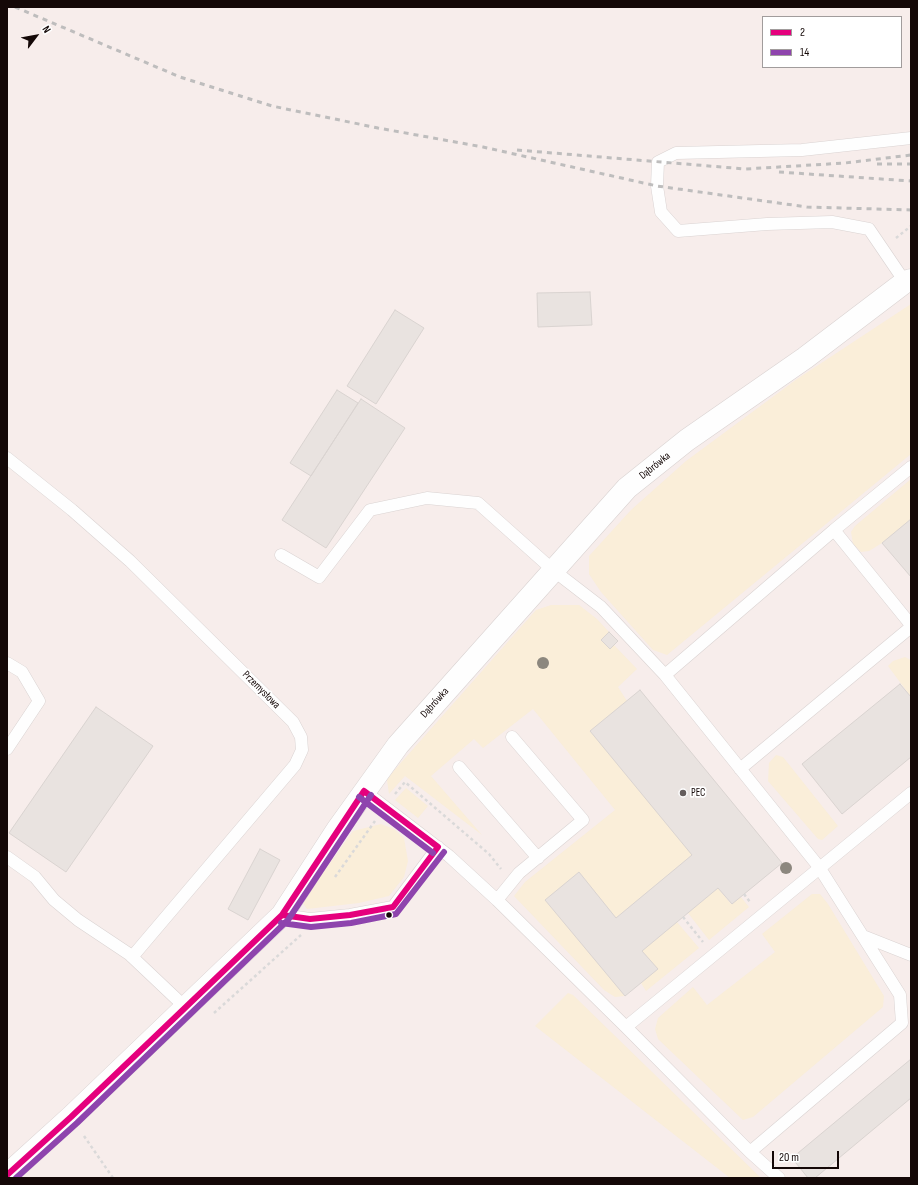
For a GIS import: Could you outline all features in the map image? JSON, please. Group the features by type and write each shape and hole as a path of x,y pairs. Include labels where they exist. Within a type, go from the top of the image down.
{"street":[{"name":"Dąbrówka","path":"7,1175 71,1117 282,915 364,791 398,745 627,488 687,440 805,358 908,281"}],"lane":[{"path":"908,281 869,229 832,222 767,224 678,231 661,212 657,186 658,162 676,153 802,150 911,138"},
{"name":"Przemysłowa","path":"7,458 72,510 130,561 293,722 301,737 302,750 295,765 132,957"},
{"path":"665,675 834,530 911,467"},
{"path":"281,555 319,577 370,510 427,498 478,503 553,570 601,607 665,675 819,867 900,995 902,1023 750,1152"},
{"path":"740,769 911,626 834,530"},
{"path":"7,663 22,672 38,701 7,749"},
{"path":"497,900 519,873 583,820 512,737"},
{"path":"459,768 538,858"},
{"path":"364,791 438,847 497,900 750,1152 779,1178"},
{"path":"626,1027 911,793"},
{"path":"282,915 310,919 350,915 393,907 438,847"},
{"path":"7,857 35,877 54,900 78,920 132,957 185,1007"},
{"path":"863,936 911,955"}],"path":[{"path":"331,883 385,807 405,782 489,854 502,870"},
{"path":"744,894 754,907"},
{"path":"683,917 707,946"},
{"path":"211,1017 302,934 310,919"},
{"path":"71,1117 113,1178"}],"shaded area":[{"path":"7,7 911,7 911,1178 7,1178"},
{"path":"911,304 911,454 667,655 653,650 601,592 589,574 589,556 631,510 686,461 797,379"},
{"path":"911,479 911,519 882,543 869,551 861,552 853,544 851,532 855,526"},
{"path":"551,605 579,605 597,619 609,632 601,640 610,649 614,645 637,669 618,687 627,701 692,855 616,918 579,872 546,900 625,996 615,997 604,990 514,896 525,882 615,810 533,709 483,748 474,739 431,776 482,835 405,776 389,794 387,780 391,774 536,610"},
{"path":"905,657 911,660 911,697 888,666 893,661"},
{"path":"776,755 783,757 838,826 822,840 818,839 768,781 769,763"},
{"path":"406,788 428,806 418,818 395,800"},
{"path":"381,824 394,829 404,838 408,861 404,877 389,896 359,903 307,909 302,902 353,831"},
{"path":"718,888 731,904 741,897 749,907 709,940 688,913"},
{"path":"812,894 820,894 828,904 884,996 883,1007 753,1117 743,1120 658,1039 655,1029 658,1018 693,987 707,1005 775,952 762,934"},
{"path":"677,922 699,948 646,991 641,983 657,969 642,951"},
{"path":"568,993 573,995 761,1178 730,1178 535,1026"}],"building":[{"path":"590,292 592,325 538,327 537,293"},
{"path":"395,310 424,328 376,404 347,386"},
{"path":"337,390 358,403 311,476 290,463"},
{"path":"361,399 405,428 326,548 282,520"},
{"path":"911,519 911,577 882,543"},
{"path":"609,632 618,641 610,649 601,640"},
{"path":"900,684 911,697 911,757 842,814 802,764"},
{"name":"PEC","path":"640,690 782,863 732,904 718,888 642,951 658,969 625,996 545,900 579,872 616,918 692,855 590,731"},
{"path":"96,707 153,746 66,872 9,833"},
{"path":"260,849 280,860 248,920 228,909"},
{"path":"911,1059 911,1098 815,1178 808,1178 792,1158"}],"railway":[{"path":"15,7 180,77 272,106 378,128 483,147 657,186 807,207 911,210"},
{"path":"517,150 745,169 845,163 911,155"},
{"path":"877,164 911,164"},
{"path":"779,172 911,181"}],"transit line":[{"name":"2","path":"364,791 438,847"},
{"name":"2","path":"7,1175 71,1117 282,915 364,791"},
{"name":"14","path":"16,1178 77,1123 288,920 371,795"},
{"name":"14","path":"359,797 433,853"},
{"name":"2","path":"282,915 310,919 350,915 393,907 438,847"},
{"name":"14","path":"281,923 311,927 351,923 396,914 444,852"}],"place":[{"name":"PEC","path":"683,793"}]}
